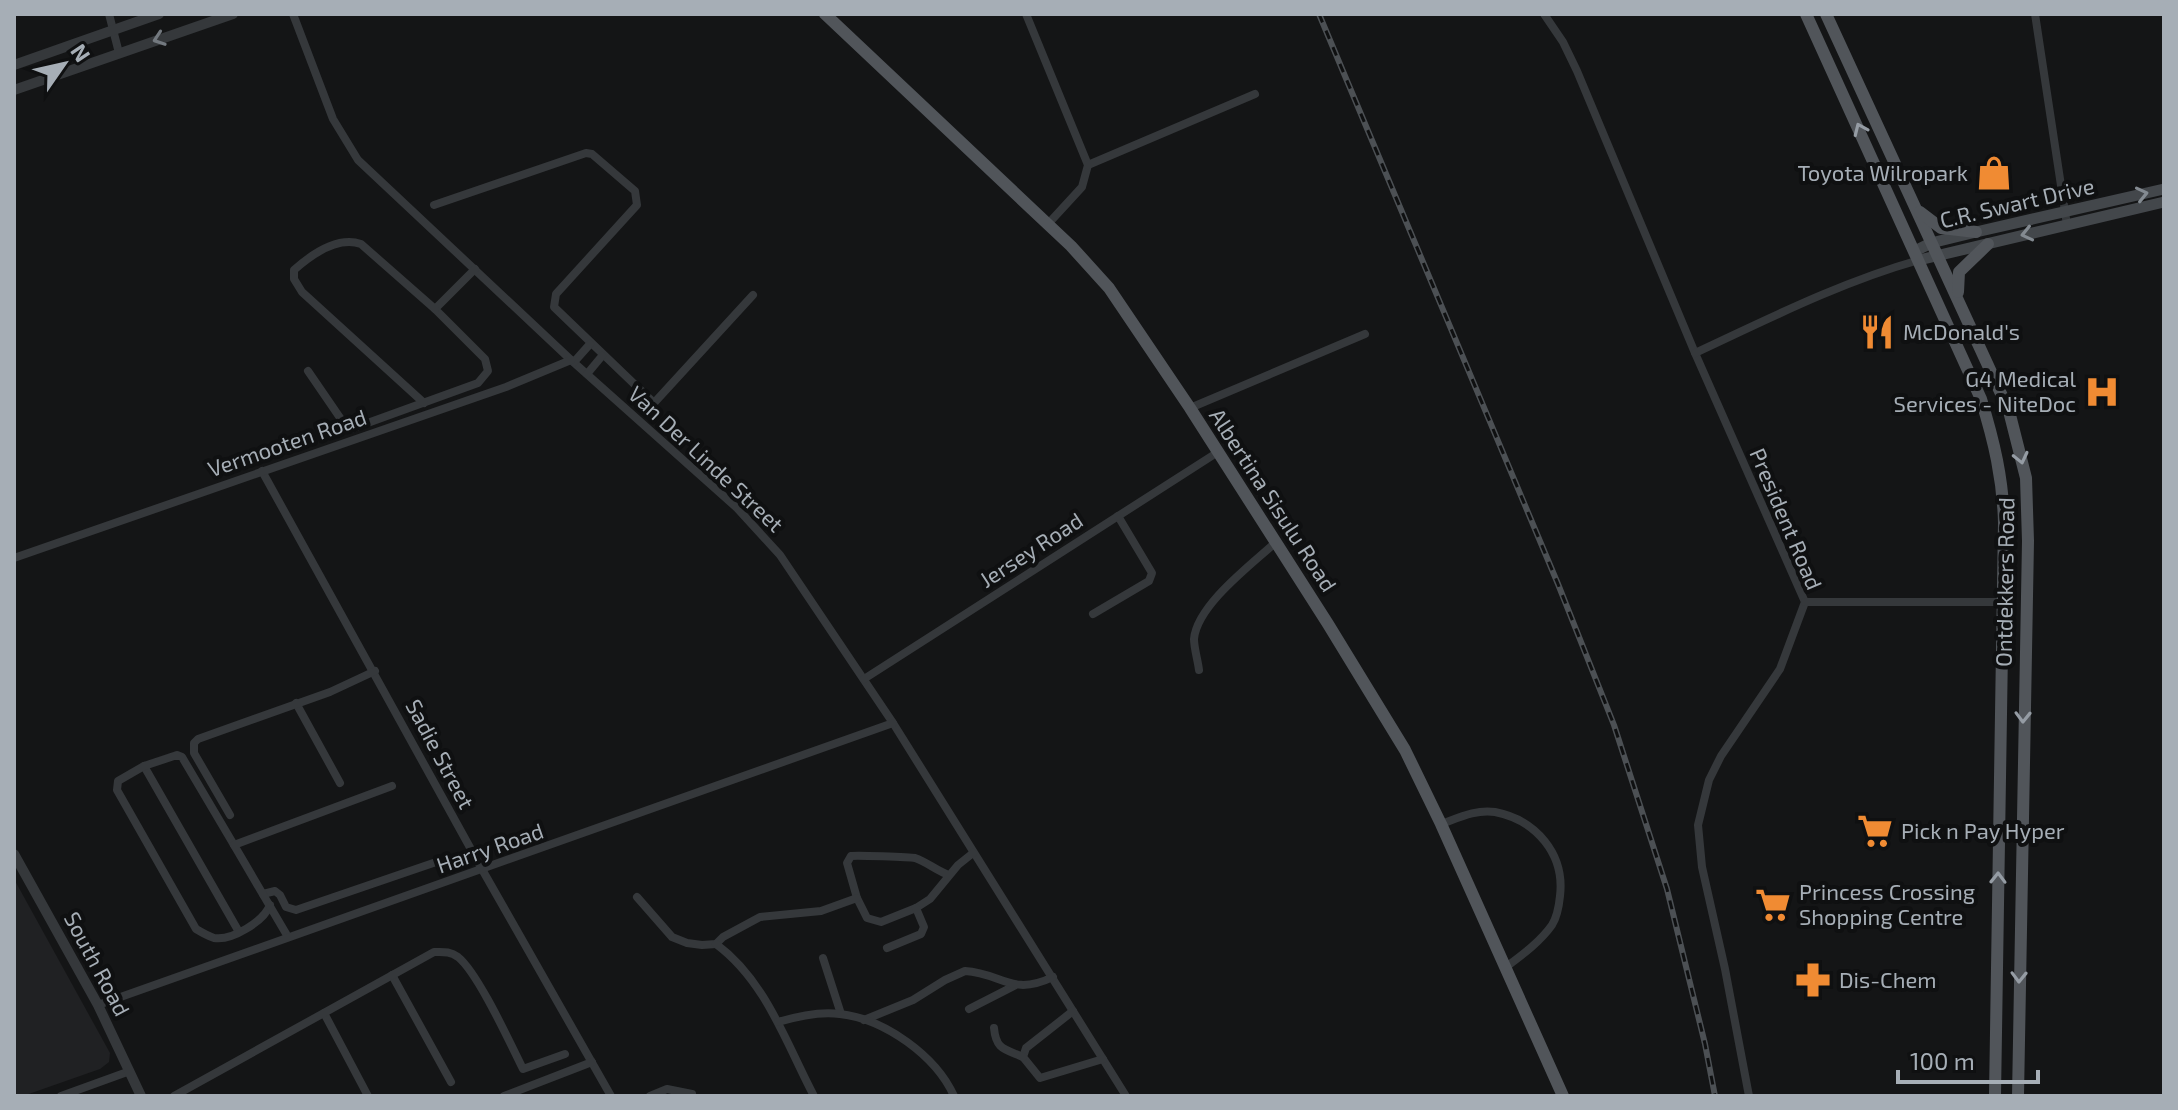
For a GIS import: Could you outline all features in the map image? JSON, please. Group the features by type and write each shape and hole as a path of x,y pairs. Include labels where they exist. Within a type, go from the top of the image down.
{"main road":[{"name":"Albertina Sisulu Road","path":"825,14 1048,224 1109,288 1276,542 1405,750 1563,1096"},
{"name":"Ontdekkers Road","path":"1806,14 1981,399 1998,457 2003,488 1995,1096"},
{"name":"Ontdekkers Road","path":"1826,14 2009,411 2026,478 2028,509 2018,1094"},
{"name":"C.R. Swart Drive","path":"1917,256 1931,243 2164,189"},
{"name":"C.R. Swart Drive","path":"1917,256 1938,257 2164,202"},
{"path":"1915,207 1941,228 1976,232"},
{"path":"1964,313 1957,289 1959,272 1988,244"},
{"path":"1984,1096 1994,1077"}],"street":[{"path":"109,14 119,53"},
{"path":"14,65 159,14"},
{"path":"14,90 233,14"},
{"name":"Van Der Linde Street","path":"293,14 333,119 352,153 765,537 793,571 893,723 1126,1096"},
{"path":"1026,14 1088,165 1082,187 1048,224"},
{"name":"President Road","path":"1544,14 1563,42 1577,71 1695,353 1805,602 1780,669 1721,756 1709,780 1698,825 1702,867 1749,1096"},
{"path":"2035,14 2067,225"},
{"path":"1088,165 1255,94"},
{"path":"434,205 586,153 592,154 635,191 637,205 556,294 554,301 557,312 654,403 753,295"},
{"path":"308,371 351,429 424,403 478,383 488,371 485,359 435,309 354,241 330,246 309,257 294,270 294,279 302,292 424,403"},
{"name":"C.R. Swart Drive","path":"1695,353 1796,306 1917,256"},
{"path":"435,309 475,269"},
{"path":"1190,408 1365,334"},
{"path":"573,361 590,344"},
{"path":"587,374 602,356"},
{"name":"Vermooten Road","path":"14,558 573,361"},
{"name":"Jersey Road","path":"864,679 1218,452"},
{"name":"Sadie Street","path":"262,471 611,1096"},
{"path":"1093,614 1149,581 1152,573 1118,516"},
{"path":"1199,670 1194,637 1205,612 1220,592 1276,542"},
{"path":"1805,602 2002,602"},
{"path":"230,815 194,753 194,743 203,736 375,671"},
{"path":"296,703 340,783"},
{"name":"Harry Road","path":"98,1005 483,871 893,723"},
{"path":"288,937 272,909 182,757 177,755 144,766 122,777 117,790 193,925 212,937 223,938 239,932 272,909 305,908 445,859"},
{"path":"144,766 239,932"},
{"path":"234,845 392,786"},
{"path":"1441,824 1468,814 1492,811 1517,819 1535,830 1548,844 1558,864 1561,885 1559,907 1553,924 1535,944 1506,967"},
{"path":"949,875 911,857 879,858 856,854 848,859 847,868 857,898 867,918 878,922 916,908 930,899 949,875 973,853"},
{"name":"South Road","path":"14,854 98,1005 141,1096"},
{"path":"263,894 275,891 286,907"},
{"path":"637,897 672,937 687,943 716,944 760,917 821,911 857,898"},
{"path":"887,948 921,934 924,927 916,908"},
{"path":"716,944 739,966 778,1022 814,1096"},
{"path":"174,1096 434,952 448,952 460,958 475,978 523,1069 565,1054"},
{"path":"823,958 841,1014"},
{"path":"864,1020 913,1000 965,971 1014,986 1039,984 1053,977"},
{"path":"392,975 451,1082"},
{"path":"969,1009 1014,986"},
{"path":"1023,1057 1026,1048 1073,1011"},
{"path":"324,1013 368,1096"},
{"path":"778,1022 797,1016 841,1014 864,1020 893,1034 933,1063 954,1096"},
{"path":"994,1028 995,1041 999,1046 1023,1057 1040,1078 1103,1059"},
{"path":"504,1096 592,1062"},
{"path":"61,1096 130,1071"},
{"path":"650,1096 667,1089 692,1094"}],"shaded area":[{"path":"14,879 110,1053 109,1062 100,1069 23,1096 14,1096"}],"railway":[{"path":"1319,14 1614,725 1667,889 1715,1096"}],"place":[{"name":"Toyota Wilropark","path":"1994,173"},
{"name":"McDonald's","path":"1877,332"},
{"name":"G4 Medical Services - NiteDoc","path":"2102,392"},
{"name":"Pick n Pay Hyper","path":"1875,831"},
{"name":"Princess Crossing Shopping Centre","path":"1773,905"},
{"name":"Dis-Chem","path":"1813,980"}]}
